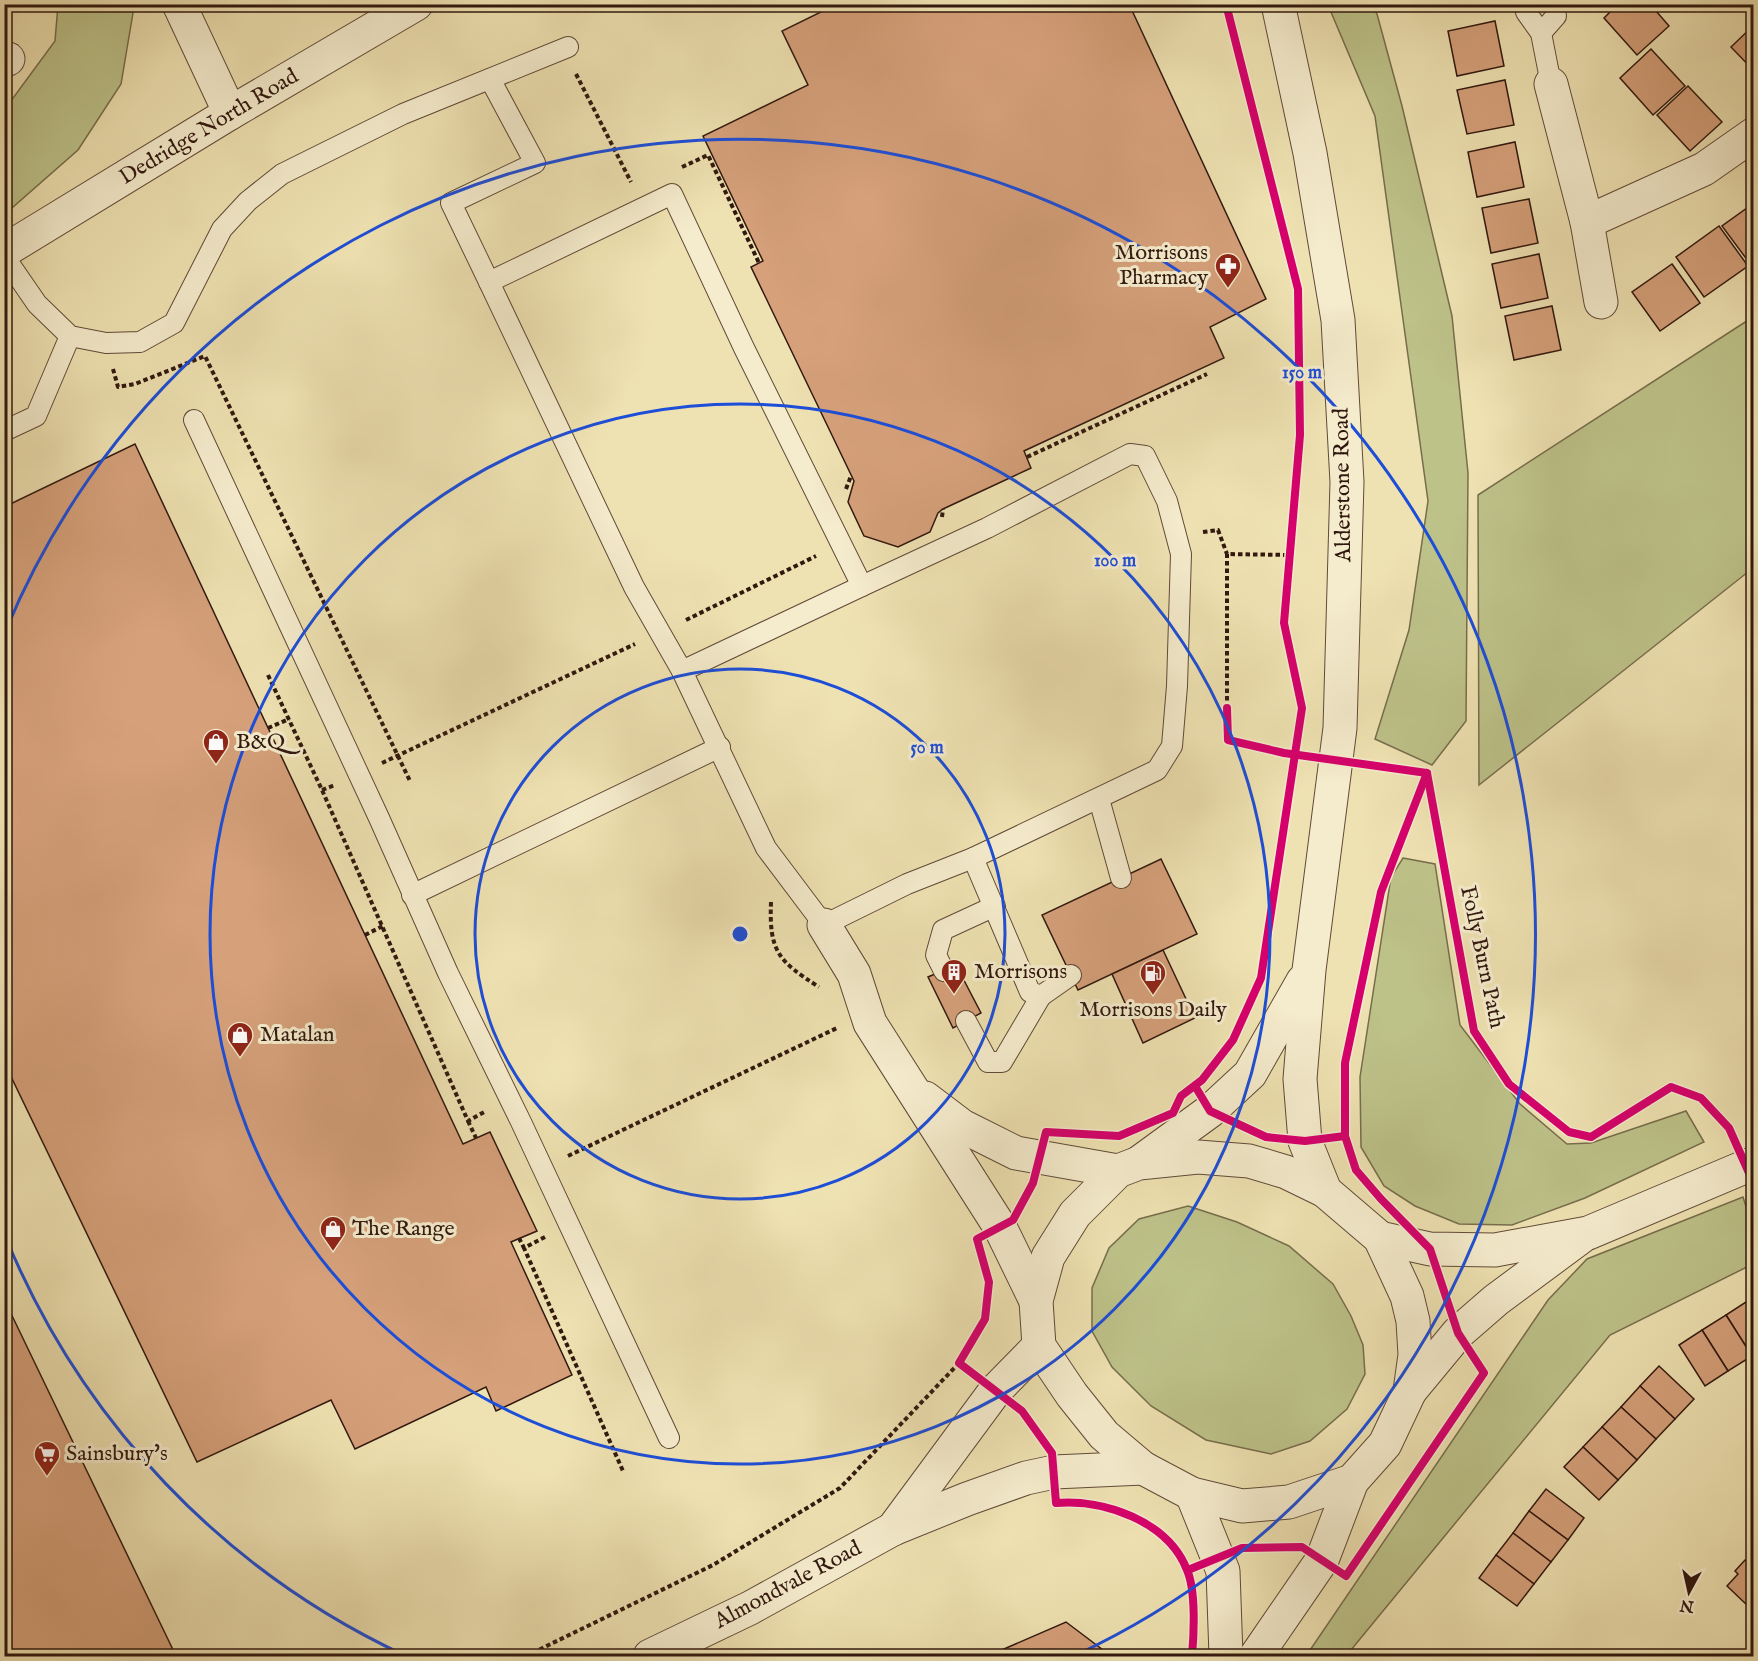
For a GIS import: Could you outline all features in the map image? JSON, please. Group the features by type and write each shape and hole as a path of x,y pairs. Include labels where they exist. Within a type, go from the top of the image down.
{"street":[{"path":"179,4 230,113"},
{"name":"Dedridge North Road","path":"4,251 230,113 416,4"},
{"name":"Alderstone Road","path":"1278,4 1310,153 1338,320 1347,482 1340,728 1309,970 1300,1079 1305,1141 1326,1191"},
{"path":"1551,84 1587,222 1601,302"},
{"path":"1587,222 1704,169 1754,134"},
{"path":"824,925 854,974 870,1023 1000,1227 1036,1301 1039,1346 1071,1395 1104,1435 1143,1468 1192,1494 1242,1506 1289,1502 1352,1481"},
{"name":"Alderstone Road","path":"1036,1301 1048,1257 1075,1214 1129,1167 1210,1110 1250,1074 1309,970"},
{"path":"909,1086 963,1126 1016,1153 1129,1167 1198,1157 1249,1161 1286,1172 1326,1191 1380,1238 1407,1296 1413,1322 1415,1355 1410,1391"},
{"path":"1380,1238 1430,1249 1495,1250 1588,1233 1754,1163"},
{"path":"1256,1656 1322,1560 1352,1481 1385,1444 1410,1391 1458,1333 1496,1300 1588,1233"},
{"name":"Almondvale Road","path":"892,1528 995,1391 1039,1346"},
{"name":"Almondvale Road","path":"650,1656 750,1608 892,1528 1026,1478 1054,1473 1143,1468"},
{"path":"1192,1494 1223,1571 1226,1656"}],"lane":[{"path":"1526,12 1542,33 1551,84"},
{"path":"1542,33 1556,16"},
{"path":"4,256 38,304 70,336 106,343 140,342 174,324 222,229 248,201 282,174 403,114 566,48"},
{"path":"490,79 535,162 451,203 629,578 682,671 766,848 824,925 908,884 973,858 1157,771 1172,746 1177,686 1181,554 1167,501 1145,456 1130,454 987,528 682,671"},
{"path":"489,282 672,194 744,348 862,586"},
{"path":"4,431 36,416 70,336"},
{"path":"194,420 359,774 412,895 669,1438"},
{"path":"412,895 720,747"},
{"path":"1099,799 1121,878"},
{"path":"973,858 1030,992 1041,996"},
{"path":"945,971 936,955 943,930 994,906"},
{"path":"966,1021 988,1062 1002,1062 1041,996 1071,975"}],"path":[{"path":"566,48 635,190"},
{"path":"677,170 708,155 759,263"},
{"path":"135,384 205,356 410,781"},
{"path":"1027,457 1207,374"},
{"path":"845,495 852,476"},
{"path":"941,520 943,509"},
{"path":"322,790 634,643 640,654 665,641 685,621 841,544"},
{"path":"1287,566 1289,544"},
{"path":"1228,719 1227,554 1288,555"},
{"path":"268,675 322,790 476,1138"},
{"path":"268,728 288,719"},
{"path":"771,901 770,931 776,952 796,973 819,987 825,997"},
{"path":"365,934 383,926"},
{"path":"543,1168 843,1025"},
{"path":"468,1121 486,1111 491,1120"},
{"path":"524,1248 546,1238 541,1228"},
{"path":"519,1238 624,1471"},
{"path":"526,1656 713,1565 840,1488 964,1355"},
{"path":"959,1363 995,1391"}],"green space":[{"path":"58,5 132,5 133,13 121,84 78,150 5,214 5,109 55,41"},
{"path":"1328,5 1372,5 1377,14 1402,106 1452,316 1468,473 1466,721 1432,765 1375,739 1409,630 1428,501 1375,116"},
{"path":"1753,317 1753,568 1479,785 1478,495"},
{"path":"1403,858 1435,864 1460,1025 1520,1104 1567,1144 1591,1143 1686,1111 1704,1142 1585,1198 1512,1225 1459,1224 1415,1206 1384,1186 1361,1147 1360,1077 1391,877"},
{"path":"1743,1197 1753,1229 1753,1264 1610,1335 1346,1656 1306,1656 1548,1300 1587,1259"},
{"path":"1188,1206 1237,1222 1289,1246 1333,1284 1351,1316 1363,1345 1365,1374 1347,1409 1310,1441 1271,1454 1206,1440 1151,1406 1112,1367 1092,1331 1092,1288 1109,1248 1139,1219"}],"building":[{"path":"837,4 1129,4 1266,299 1210,327 1224,358 1024,451 1031,468 943,509 938,513 930,532 898,547 864,536 848,502 854,481 751,267 763,261 703,136 808,85 782,31"},
{"path":"1618,4 1650,4 1669,26 1637,55 1604,18"},
{"path":"1495,21 1504,66 1457,76 1448,31"},
{"path":"1754,25 1754,71 1731,47"},
{"path":"1651,49 1685,86 1653,115 1620,78"},
{"path":"1505,80 1514,125 1467,134 1457,90"},
{"path":"1688,86 1722,122 1690,151 1657,115"},
{"path":"1515,142 1524,187 1477,197 1468,152"},
{"path":"1529,199 1538,243 1491,253 1482,208"},
{"path":"1754,203 1754,263 1751,265 1722,226"},
{"path":"1719,226 1748,266 1704,297 1676,257"},
{"path":"1539,254 1548,298 1501,308 1492,264"},
{"path":"1672,264 1700,303 1660,331 1632,292"},
{"path":"1552,306 1561,350 1514,360 1505,316"},
{"path":"135,444 463,1144 490,1132 537,1231 511,1242 572,1375 496,1411 486,1387 355,1449 331,1400 197,1462 4,1062 4,507"},
{"name":"Morrisons","path":"1161,859 1197,934 1078,990 1042,915"},
{"name":"Morrisons Daily","path":"1163,950 1195,1018 1143,1043 1112,974"},
{"name":"Morrisons","path":"956,965 981,1013 953,1028 928,977"},
{"name":"Sainsbury's","path":"4,1299 176,1656 4,1656"},
{"path":"1749,1300 1754,1307 1752,1356 1726,1315"},
{"path":"1726,1315 1752,1356 1728,1371 1702,1330"},
{"path":"1702,1330 1728,1371 1705,1386 1679,1345"},
{"path":"1659,1366 1694,1399 1675,1419 1640,1386"},
{"path":"1640,1386 1675,1419 1656,1439 1621,1407"},
{"path":"1621,1407 1656,1439 1637,1460 1602,1427"},
{"path":"1602,1427 1637,1460 1618,1480 1583,1447"},
{"path":"1583,1447 1618,1480 1599,1500 1564,1467"},
{"path":"1546,1489 1584,1518 1568,1540 1529,1511"},
{"path":"1529,1511 1568,1540 1551,1562 1513,1533"},
{"path":"1513,1533 1551,1562 1534,1584 1496,1555"},
{"path":"1496,1555 1534,1584 1517,1606 1479,1578"},
{"path":"1754,1557 1754,1600 1748,1606 1727,1586 1738,1574 1735,1571 1745,1560 1748,1563"},
{"path":"1066,1622 1111,1656 988,1656"}],"cycle path":[{"path":"1192,1656 1194,1624 1192,1589 1187,1570 1178,1553 1150,1526 1132,1517 1094,1505 1056,1503 1052,1453 1022,1411 959,1363 985,1319 989,1282 977,1239 1013,1220 1033,1183 1046,1132 1119,1136 1173,1113 1181,1096 1202,1080 1233,1040 1261,978 1302,708 1284,623 1300,435 1298,289 1226,4"},
{"name":"Folly Burn Path","path":"1227,708 1228,740 1284,753 1427,773 1474,1031 1509,1084 1569,1132 1591,1137 1671,1087 1701,1098 1729,1128 1754,1184"},
{"path":"1345,1136 1345,1063 1381,892 1427,773"},
{"path":"1188,1570 1242,1548 1302,1547 1346,1576 1484,1373 1458,1333 1430,1249 1356,1170 1345,1136 1305,1141 1266,1137 1210,1111 1195,1086"}],"place":[{"name":"Morrisons Pharmacy","path":"1228,289"},
{"name":"B&Q","path":"216,765"},
{"name":"Morrisons","path":"954,995"},
{"name":"Morrisons Daily","path":"1153,996"},
{"name":"Matalan","path":"240,1058"},
{"name":"The Range","path":"333,1252"},
{"name":"Sainsbury's","path":"47,1477"}]}
